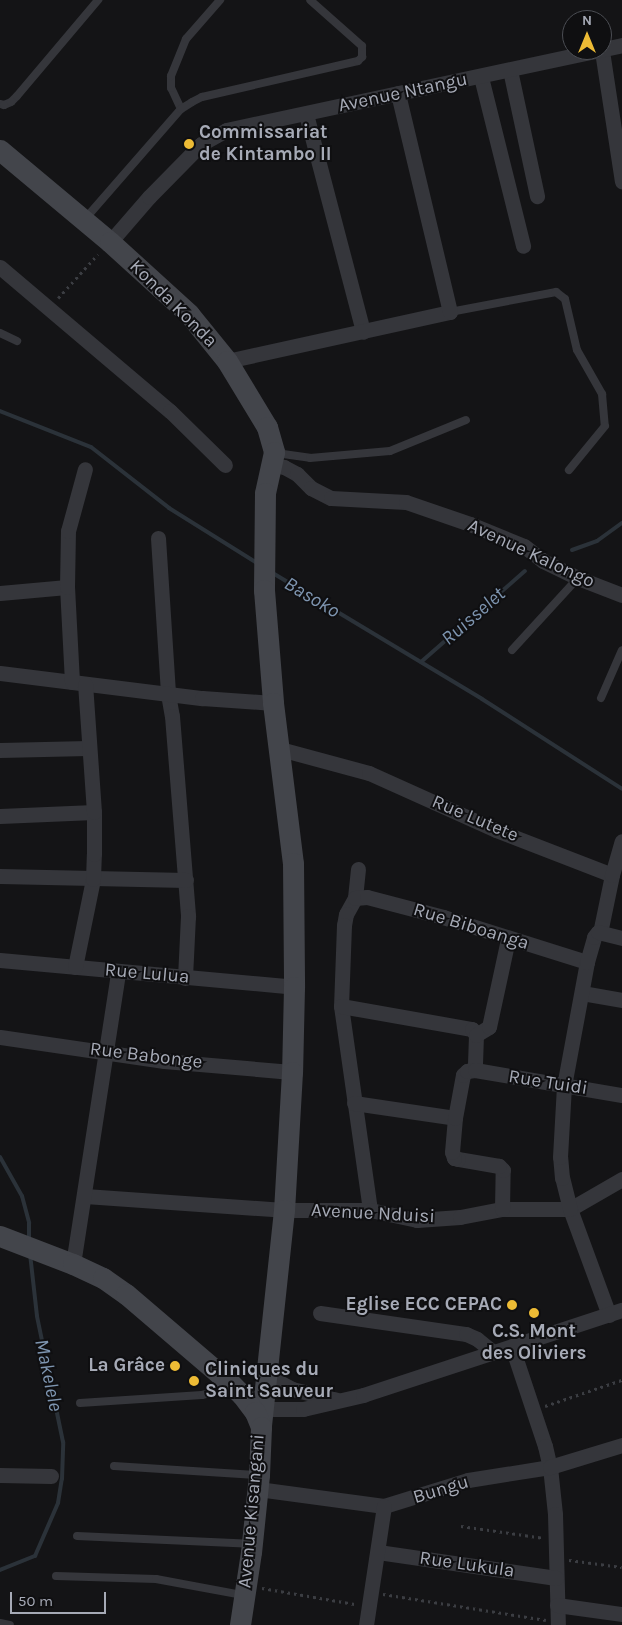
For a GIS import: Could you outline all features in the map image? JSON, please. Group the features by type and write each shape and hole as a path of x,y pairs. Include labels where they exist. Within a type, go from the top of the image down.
{"street":[{"name":"Avenue Ntangu","path":"110,242 149,197 212,136 226,130 562,59"},
{"path":"603,60 622,181"},
{"path":"510,70 537,196"},
{"path":"481,77 524,246"},
{"path":"227,360 450,312 398,93"},
{"path":"306,114 363,332"},
{"name":"Konda Konda","path":"1,154 84,220 183,308 227,360 268,426 273,458 265,493 264,590 273,703 280,749 292,863 294,987 292,1072 284,1210 262,1418"},
{"path":"0,267 170,411 225,465"},
{"name":"Avenue Kalongo","path":"273,458 297,474 311,488 331,498 406,502 470,524 524,546 543,561 578,578 622,595"},
{"path":"75,967 92,879 94,812 88,748 78,683 67,587 68,531 85,469"},
{"path":"158,538 168,694 172,716 186,880 188,928 185,978"},
{"path":"0,593 67,587"},
{"path":"0,673 168,694 273,703"},
{"path":"0,750 88,748"},
{"name":"Rue Lutete","path":"280,749 369,773 496,830 612,875"},
{"path":"0,816 94,812"},
{"path":"262,1418 341,1401 615,1313 570,1210 560,1168 564,1086 587,962 598,933 622,840"},
{"path":"358,869 355,898 346,914 344,925 341,1006 370,1210"},
{"path":"0,876 186,880"},
{"name":"Rue Biboanga","path":"355,898 367,897 443,917 508,939 587,962"},
{"path":"598,933 622,938"},
{"path":"476,1035 489,1027 508,939"},
{"name":"Rue Lulua","path":"0,960 294,987"},
{"path":"73,1264 85,1196 118,972"},
{"path":"582,993 622,1000"},
{"path":"341,1006 462,1025 472,1029 476,1035 475,1070 467,1071 462,1075 452,1152 454,1158 499,1166 503,1170 502,1209"},
{"name":"Rue Babonge","path":"0,1037 107,1051 170,1062 292,1072"},
{"name":"Rue Tuidi","path":"475,1070 622,1095"},
{"path":"354,1103 455,1118"},
{"path":"570,1210 622,1179"},
{"name":"Avenue Nduisi","path":"85,1196 284,1210 370,1210 417,1220 460,1217 502,1209 570,1210"},
{"name":"Avenue Kisangani","path":"2,1237 73,1264 103,1278 126,1294 229,1382 262,1418 252,1544 240,1625"},
{"path":"320,1313 466,1334 477,1339 493,1352"},
{"path":"512,1347 534,1410 550,1468 558,1623"},
{"path":"266,1374 292,1389 341,1401"},
{"name":"Bungu","path":"258,1482 384,1506 468,1480 550,1468 622,1445"},
{"path":"0,1475 50,1476"},
{"path":"366,1625 384,1506"},
{"name":"Rue Lukula","path":"378,1552 556,1578"},
{"path":"557,1605 622,1614"}],"lane":[{"path":"0,104 4,105 11,102 17,96 98,0"},
{"path":"181,109 171,88 171,76 186,39 220,0"},
{"path":"84,220 181,109 202,97 358,61 362,57 362,46 310,0"},
{"path":"450,312 556,292 565,299 577,350 602,394 605,426 569,470"},
{"path":"0,333 17,341"},
{"path":"273,458 310,458 390,451 466,420"},
{"path":"512,650 578,578"},
{"path":"601,698 622,650"},
{"path":"80,1403 211,1394 229,1382"},
{"path":"114,1466 258,1482"},
{"path":"77,1536 252,1544"},
{"path":"56,1576 156,1579 245,1590"},
{"path":"0,1623 10,1625"}],"path":[{"path":"48,309 110,242"},
{"path":"534,1410 622,1380"},
{"path":"461,1526 555,1540"},
{"path":"555,1558 622,1567"},
{"path":"245,1590 371,1600 558,1623"}],"waterway":[{"name":"Basoko","path":"0,411 91,447 169,508 257,563"},
{"name":"Ruisselet","path":"572,550 597,541 622,523"},
{"name":"Ruisselet","path":"421,662 525,571"},
{"name":"Basoko","path":"271,572 482,699 622,789"},
{"name":"Makelele","path":"0,1157 22,1196 29,1223 29,1240"},
{"name":"Makelele","path":"0,1570 35,1556 58,1503 62,1479 63,1442 37,1316 30,1254"}],"place":[{"name":"Commissariat de Kintambo II","path":"189,144"},
{"name":"Eglise ECC CEPAC","path":"512,1305"},
{"name":"C.S. Mont des Oliviers","path":"534,1313"},
{"name":"La Grâce","path":"175,1366"},
{"name":"Cliniques du Saint Sauveur","path":"194,1381"}]}
